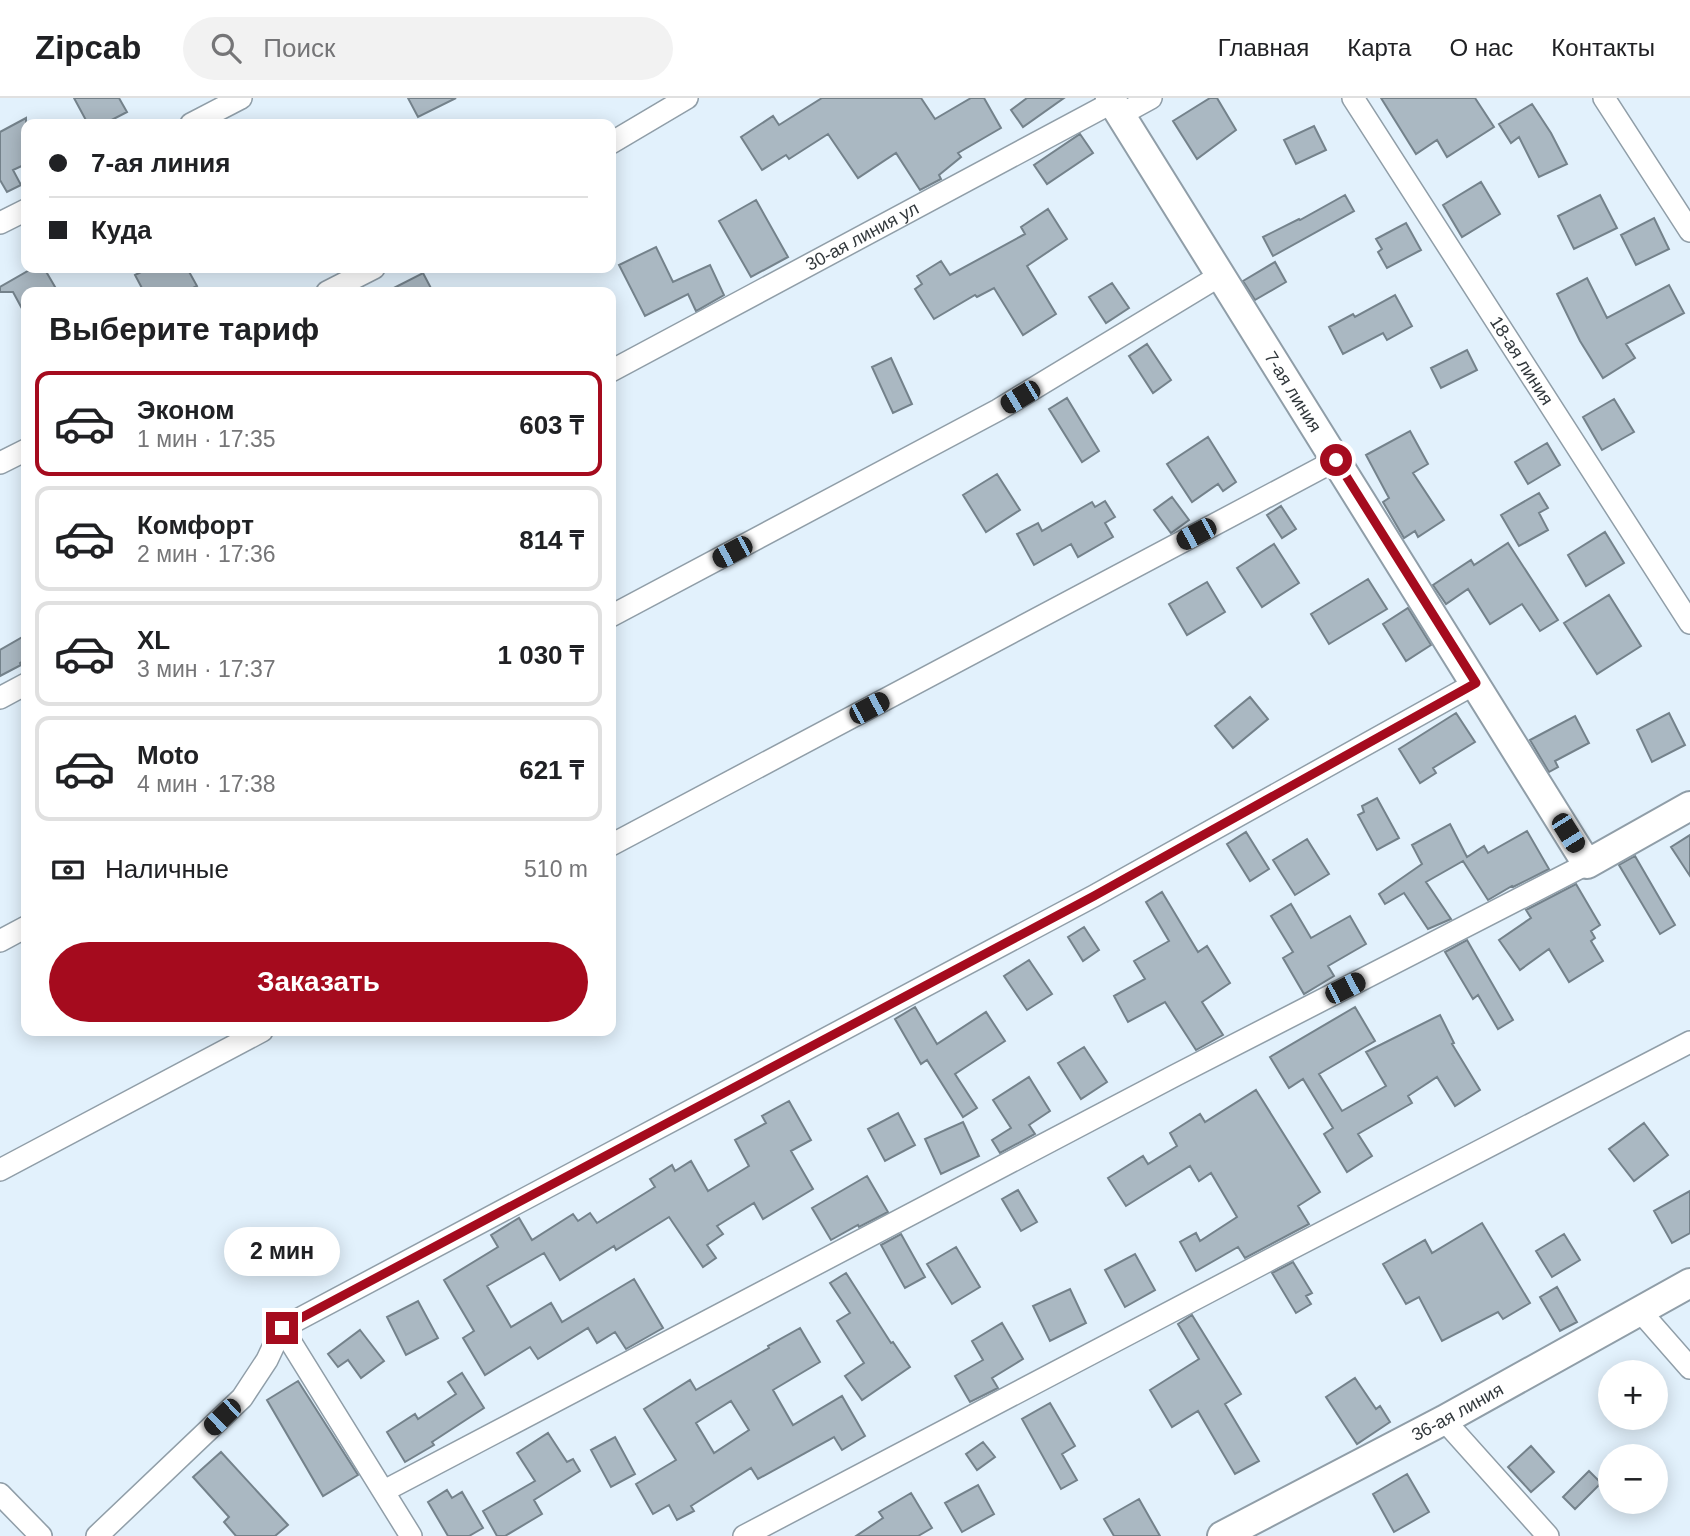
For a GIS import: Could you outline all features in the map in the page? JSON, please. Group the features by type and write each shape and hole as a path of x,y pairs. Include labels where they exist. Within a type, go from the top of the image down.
{"street":[{"path":"201,119 242,98"},
{"path":"616,140 687,98"},
{"name":"30-ая линия ул","path":"616,368 1114,105 1151,98"},
{"name":"18-ая линия","path":"1353,98 1690,623"},
{"path":"1604,98 1690,231"},
{"name":"7-ая линия","path":"1114,105 1587,864"},
{"path":"0,223 21,212"},
{"path":"337,287 364,273"},
{"path":"616,613 998,410 1220,275"},
{"path":"0,463 21,452"},
{"path":"616,842 1336,460"},
{"path":"97,1536 242,1398 267,1360 282,1328 1094,896 1476,683"},
{"path":"0,698 21,687"},
{"path":"384,1491 1176,1075 1587,864 1690,806"},
{"path":"0,941 21,930"},
{"path":"0,1170 253,1036"},
{"path":"744,1536 1690,1042"},
{"name":"36-ая линия","path":"1238,1532 1690,1283"},
{"path":"1640,1311 1690,1368"},
{"path":"282,1328 411,1536"},
{"path":"1444,1420 1548,1536"},
{"path":"0,1494 41,1536"}],"building":[{"path":"74,98 119,98 127,112 114,119 85,119"},
{"path":"408,98 456,98 418,117"},
{"path":"822,98 921,98 935,119 971,98 984,98 1001,128 958,153 961,157 939,175 941,179 920,190 896,153 858,178 828,134 789,159 786,155 762,170 741,137 773,116 779,125"},
{"path":"1027,98 1064,98 1023,127 1011,110"},
{"path":"1210,98 1217,98 1236,130 1197,159 1173,121"},
{"path":"1381,98 1475,98 1494,127 1447,157 1437,140 1416,154"},
{"path":"1532,104 1567,164 1539,177 1519,137 1511,143 1499,124"},
{"path":"21,121 21,166 13,170 21,185 7,192 0,180 0,132"},
{"path":"1314,126 1326,150 1296,164 1284,140"},
{"path":"1080,134 1093,153 1047,184 1034,165"},
{"path":"1481,182 1500,214 1462,237 1443,205"},
{"path":"1345,195 1354,211 1273,256 1263,237"},
{"path":"1600,195 1617,228 1574,249 1558,216"},
{"path":"756,200 788,257 751,277 719,221"},
{"path":"1048,209 1067,239 1027,266 1056,314 1023,335 994,288 977,297 975,295 934,319 915,289 922,284 917,276 941,261 950,275 1025,234 1021,227"},
{"path":"1654,218 1669,249 1636,265 1621,235"},
{"path":"1406,223 1421,250 1387,268 1378,252 1382,249 1376,239"},
{"path":"656,247 673,282 710,265 724,295 696,311 688,294 645,316 619,265"},
{"path":"1275,262 1286,282 1255,300 1243,281"},
{"path":"24,273 47,273 55,287 21,287 21,307 13,292 0,292 0,287"},
{"path":"190,273 197,286 141,287 135,275"},
{"path":"423,273 430,287 396,287"},
{"path":"1587,278 1607,318 1669,285 1684,313 1626,344 1635,358 1603,378 1580,341 1557,294"},
{"path":"1112,283 1129,308 1106,323 1089,297"},
{"path":"1395,295 1412,326 1387,340 1383,333 1343,354 1329,327 1353,314 1355,317"},
{"path":"1147,344 1171,380 1153,393 1129,356"},
{"path":"1467,350 1477,370 1441,388 1431,368"},
{"path":"891,358 912,404 893,413 872,367"},
{"path":"1067,398 1099,451 1082,462 1049,409"},
{"path":"1614,399 1634,432 1602,450 1583,417"},
{"path":"1410,431 1428,464 1413,473 1444,520 1418,537 1415,531 1404,538 1383,502 1389,498 1366,455"},
{"path":"1208,437 1236,482 1223,491 1218,484 1192,502 1167,464"},
{"path":"1547,443 1560,465 1528,484 1515,462"},
{"path":"997,474 1020,510 986,532 963,495"},
{"path":"1539,493 1548,508 1539,513 1548,530 1519,546 1501,515"},
{"path":"1172,497 1189,520 1171,533 1154,510"},
{"path":"1105,501 1115,517 1105,523 1113,537 1078,557 1071,544 1034,565 1017,534 1038,523 1042,531 1092,502 1095,507"},
{"path":"1281,506 1296,529 1282,538 1267,515"},
{"path":"1605,532 1624,563 1586,586 1568,555"},
{"path":"1508,543 1558,620 1540,631 1522,604 1490,624 1468,589 1446,604 1433,585 1471,560 1474,565"},
{"path":"1274,544 1299,583 1262,607 1237,568"},
{"path":"1368,579 1387,609 1329,644 1311,614"},
{"path":"1207,582 1225,612 1187,635 1169,604"},
{"path":"1609,595 1641,646 1597,674 1564,623"},
{"path":"1408,608 1431,645 1406,661 1383,624"},
{"path":"21,638 21,665 0,676 0,650"},
{"path":"1250,697 1268,719 1233,748 1215,726"},
{"path":"1456,713 1475,742 1433,768 1436,773 1420,783 1399,749"},
{"path":"1669,713 1685,745 1652,762 1637,730"},
{"path":"1575,716 1589,743 1555,761 1558,767 1549,772 1530,740"},
{"path":"1377,798 1399,838 1377,850 1358,815 1364,812 1362,806"},
{"path":"1450,824 1467,857 1484,846 1488,853 1527,831 1549,869 1488,900 1463,861 1426,882 1451,919 1428,929 1404,893 1385,904 1379,894 1422,864 1412,845"},
{"path":"1246,832 1269,869 1250,881 1227,844"},
{"path":"1690,835 1690,876 1671,847"},
{"path":"1307,839 1329,874 1295,895 1273,860"},
{"path":"1635,856 1675,925 1660,934 1619,865"},
{"path":"1576,884 1600,925 1591,931 1595,938 1591,941 1603,961 1569,982 1549,949 1520,970 1499,940 1531,918 1526,910"},
{"path":"1162,892 1198,952 1207,946 1230,983 1202,1002 1223,1035 1196,1050 1165,1002 1128,1022 1114,996 1145,979 1134,961 1169,941 1146,902"},
{"path":"1291,904 1311,938 1350,916 1366,944 1328,966 1334,976 1304,994 1283,958 1293,952 1271,916"},
{"path":"1084,927 1099,950 1083,961 1068,937"},
{"path":"1467,940 1513,1020 1498,1029 1478,995 1473,999 1445,952"},
{"path":"1029,960 1052,994 1027,1010 1004,976"},
{"path":"915,1007 937,1044 986,1012 1005,1041 955,1074 977,1108 963,1117 927,1060 921,1064 895,1019"},
{"path":"1355,1007 1375,1041 1319,1074 1342,1111 1386,1086 1366,1052 1440,1015 1454,1043 1452,1044 1480,1090 1455,1106 1437,1077 1408,1096 1412,1103 1358,1134 1372,1156 1347,1172 1324,1134 1333,1128 1303,1079 1289,1088 1270,1057"},
{"path":"1084,1047 1107,1082 1081,1099 1058,1063"},
{"path":"1029,1077 1050,1111 1029,1125 1035,1134 1000,1153 992,1140 1011,1128 993,1100"},
{"path":"1256,1090 1320,1192 1298,1206 1309,1224 1245,1258 1238,1247 1196,1271 1180,1242 1196,1233 1200,1241 1237,1217 1211,1173 1199,1181 1190,1166 1126,1206 1108,1178 1143,1156 1148,1164 1177,1146 1170,1133 1200,1114 1205,1122"},
{"path":"789,1101 811,1140 791,1151 813,1189 763,1219 754,1203 717,1226 723,1234 707,1245 716,1258 703,1267 669,1217 616,1250 614,1246 560,1280 544,1253 487,1286 511,1327 551,1303 562,1322 634,1279 663,1328 626,1349 615,1332 597,1343 588,1328 538,1359 530,1347 485,1375 463,1338 474,1331 444,1280 498,1247 491,1235 519,1218 532,1240 573,1214 578,1221 590,1213 597,1223 655,1187 650,1179 672,1165 675,1171 691,1161 708,1191 749,1166 735,1140 766,1123 762,1116"},
{"path":"898,1113 915,1145 885,1161 868,1129"},
{"path":"963,1122 979,1156 941,1174 925,1139"},
{"path":"1644,1123 1668,1155 1634,1181 1609,1149"},
{"path":"867,1176 888,1212 831,1240 812,1208"},
{"path":"1018,1190 1037,1222 1021,1231 1002,1199"},
{"path":"1690,1191 1690,1233 1672,1243 1654,1211"},
{"path":"1482,1223 1530,1303 1503,1319 1498,1312 1442,1341 1419,1297 1406,1304 1383,1264 1425,1240 1432,1253"},
{"path":"901,1234 925,1277 905,1288 881,1245"},
{"path":"1564,1234 1580,1260 1552,1277 1536,1251"},
{"path":"956,1247 980,1287 952,1304 927,1264"},
{"path":"1135,1254 1155,1290 1125,1307 1105,1270"},
{"path":"1293,1262 1312,1293 1306,1296 1311,1304 1296,1313 1272,1273"},
{"path":"846,1273 891,1343 893,1342 910,1367 862,1400 845,1376 864,1363 837,1321 850,1313 830,1283"},
{"path":"1557,1287 1577,1322 1560,1331 1540,1297"},
{"path":"1070,1289 1086,1323 1050,1341 1033,1306"},
{"path":"418,1301 438,1338 406,1355 387,1317"},
{"path":"1192,1315 1241,1394 1225,1404 1259,1461 1235,1474 1198,1411 1172,1427 1150,1390 1199,1359 1178,1324"},
{"path":"1002,1323 1023,1359 992,1378 998,1388 970,1402 955,1376 983,1360 972,1341"},
{"path":"800,1328 820,1362 773,1390 793,1425 842,1396 865,1436 842,1450 834,1437 758,1479 751,1468 691,1506 694,1511 677,1520 669,1505 653,1514 636,1484 676,1460 644,1409 690,1380 696,1390 769,1348 768,1346","holes":["731,1401 749,1430 714,1453 696,1423"]},
{"path":"360,1330 384,1361 361,1378 348,1360 338,1367 328,1354"},
{"path":"462,1373 484,1408 432,1442 434,1445 405,1462 387,1432 415,1414 418,1419 456,1394 448,1382"},
{"path":"1355,1378 1376,1409 1380,1406 1390,1422 1357,1444 1326,1397"},
{"path":"298,1381 358,1475 323,1496 267,1400"},
{"path":"1050,1403 1075,1446 1062,1454 1077,1480 1061,1489 1022,1419"},
{"path":"548,1433 567,1462 573,1459 580,1471 534,1500 542,1514 505,1536 497,1536 483,1511 535,1481 517,1453"},
{"path":"615,1437 635,1474 611,1487 591,1450"},
{"path":"983,1442 995,1457 977,1470 966,1454"},
{"path":"1531,1446 1554,1472 1531,1492 1508,1467"},
{"path":"221,1452 288,1525 275,1536 236,1536 224,1522 229,1517 193,1477"},
{"path":"1589,1471 1598,1480 1598,1486 1575,1509 1563,1497"},
{"path":"1407,1474 1429,1512 1394,1532 1373,1494"},
{"path":"978,1485 994,1514 962,1532 945,1503"},
{"path":"447,1490 452,1498 462,1492 483,1528 469,1536 448,1536 428,1502"},
{"path":"911,1493 932,1528 918,1536 856,1536 883,1518 879,1512"},
{"path":"1139,1499 1160,1536 1114,1536 1104,1519"}],"route":[{"path":"282,1328 1094,896 1476,683 1336,460"}]}
